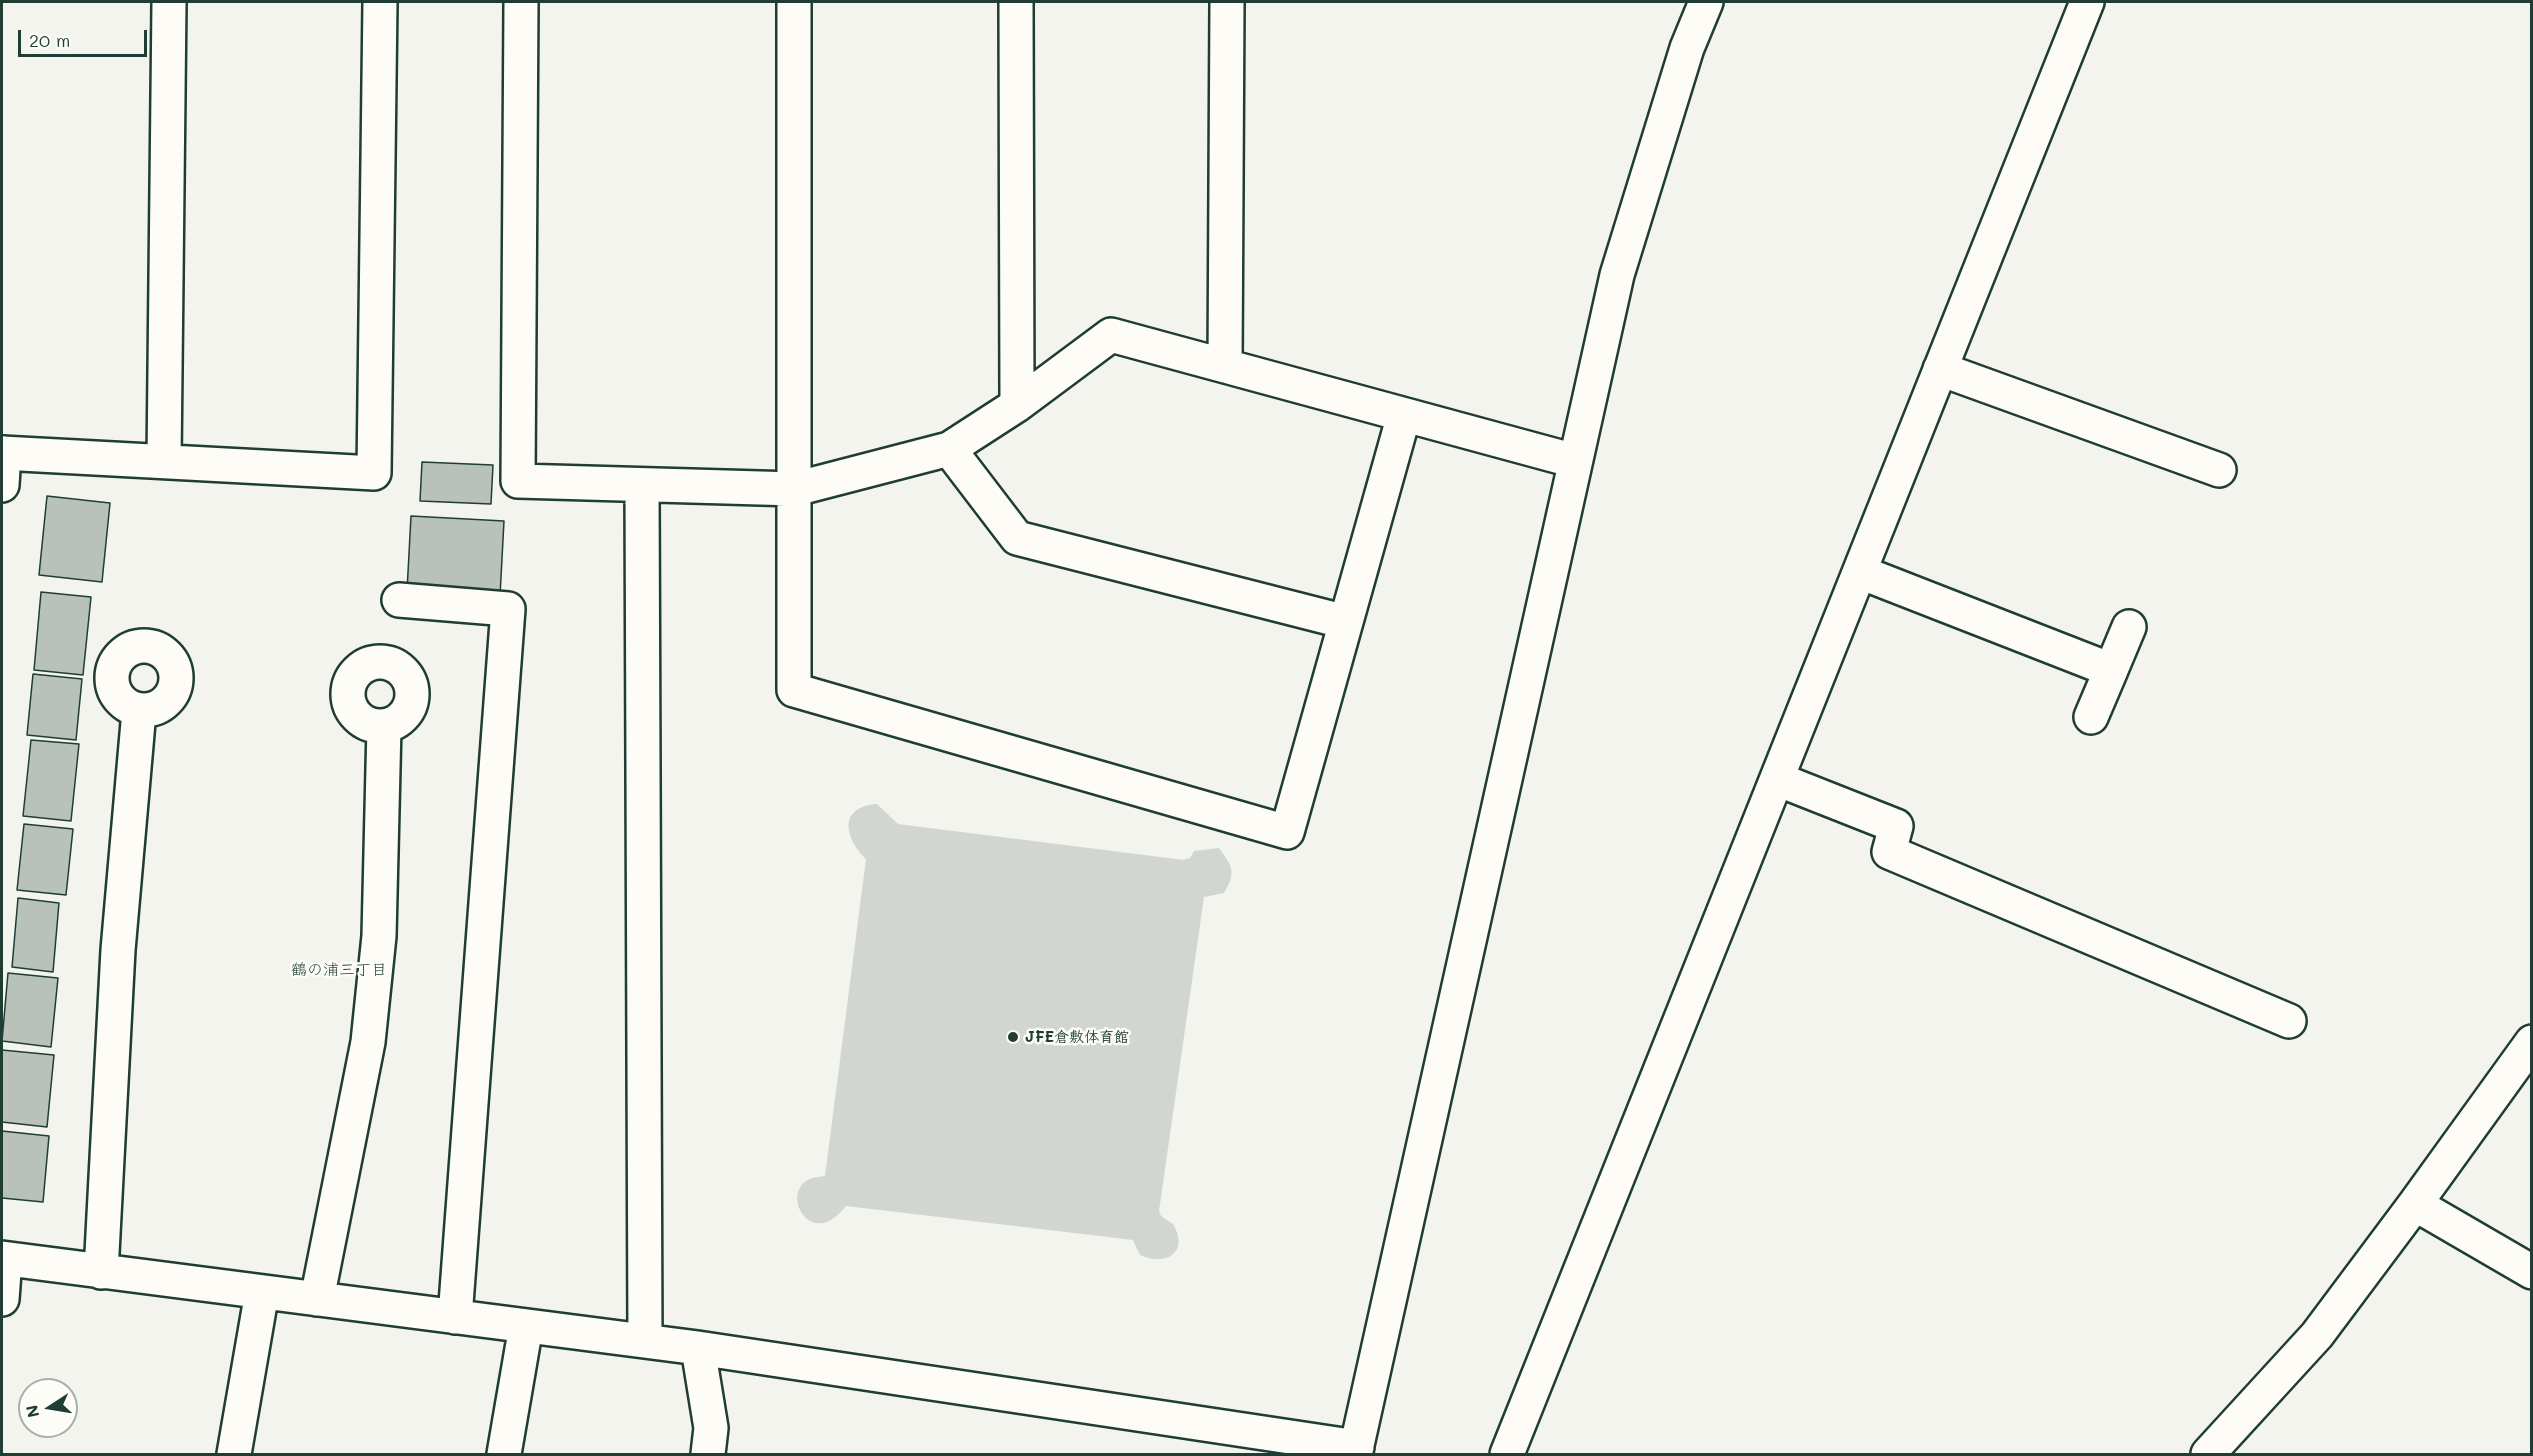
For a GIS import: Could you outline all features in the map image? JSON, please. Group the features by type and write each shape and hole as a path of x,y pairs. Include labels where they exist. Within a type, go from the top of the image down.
{"street":[{"path":"164,461 169,2"},
{"path":"2,464 164,461 374,473 380,2"},
{"path":"520,2 518,481 795,489 950,448 1017,405 1111,335 1575,461"},
{"path":"794,2 794,690 1287,832 1404,415"},
{"path":"1016,2 1017,405"},
{"path":"1225,366 1227,2"},
{"path":"2,1299 4,1259 698,1348 1356,1451 1617,275 1686,48 1706,2"},
{"path":"1507,1455 2087,2"},
{"path":"1940,369 2220,470"},
{"path":"950,448 1017,538 1346,622"},
{"path":"642,485 645,1341"},
{"path":"1860,572 2111,670"},
{"path":"399,600 508,609 455,1317"},
{"path":"2091,717 2128,627"},
{"path":"101,1272 117,950 139,711"},
{"path":"317,1299 368,1042 379,936 384,726"},
{"path":"1777,779 1896,826 1889,852 2289,1021"},
{"path":"2208,1455 2317,1335 2532,1042"},
{"path":"2415,1204 2532,1272"},
{"path":"234,1455 262,1292"},
{"path":"504,1455 526,1326"},
{"path":"698,1348 711,1428 708,1455"}],"shaded area":[{"name":"JFE倉敷体育館","path":"877,804 898,824 1184,860 1190,858 1194,851 1219,848 1227,860 1232,874 1224,893 1204,897 1159,1211 1161,1216 1173,1224 1178,1234 1179,1242 1173,1254 1159,1259 1140,1255 1133,1240 846,1206 833,1219 821,1223 811,1221 803,1215 798,1205 797,1195 801,1186 810,1179 825,1176 866,859 853,842 849,824 856,811 864,806"}],"building":[{"path":"422,462 493,465 491,504 420,501"},
{"path":"47,496 110,503 102,582 39,575"},
{"path":"411,516 504,521 500,596 407,591"},
{"path":"41,592 91,597 83,675 34,670"},
{"path":"33,674 82,679 76,740 27,735"},
{"path":"31,740 79,744 71,821 23,816"},
{"path":"24,824 73,829 66,895 17,890"},
{"path":"18,898 59,903 53,972 12,967"},
{"path":"8,973 58,978 51,1047 2,1041"},
{"path":"2,1050 54,1055 47,1127 2,1122"},
{"path":"2,1131 49,1136 43,1202 2,1198"}],"place":[{"name":"JFE倉敷体育館","path":"1013,1037"}],"district":[{"name":"鶴の浦三丁目","path":"339,970"}]}
